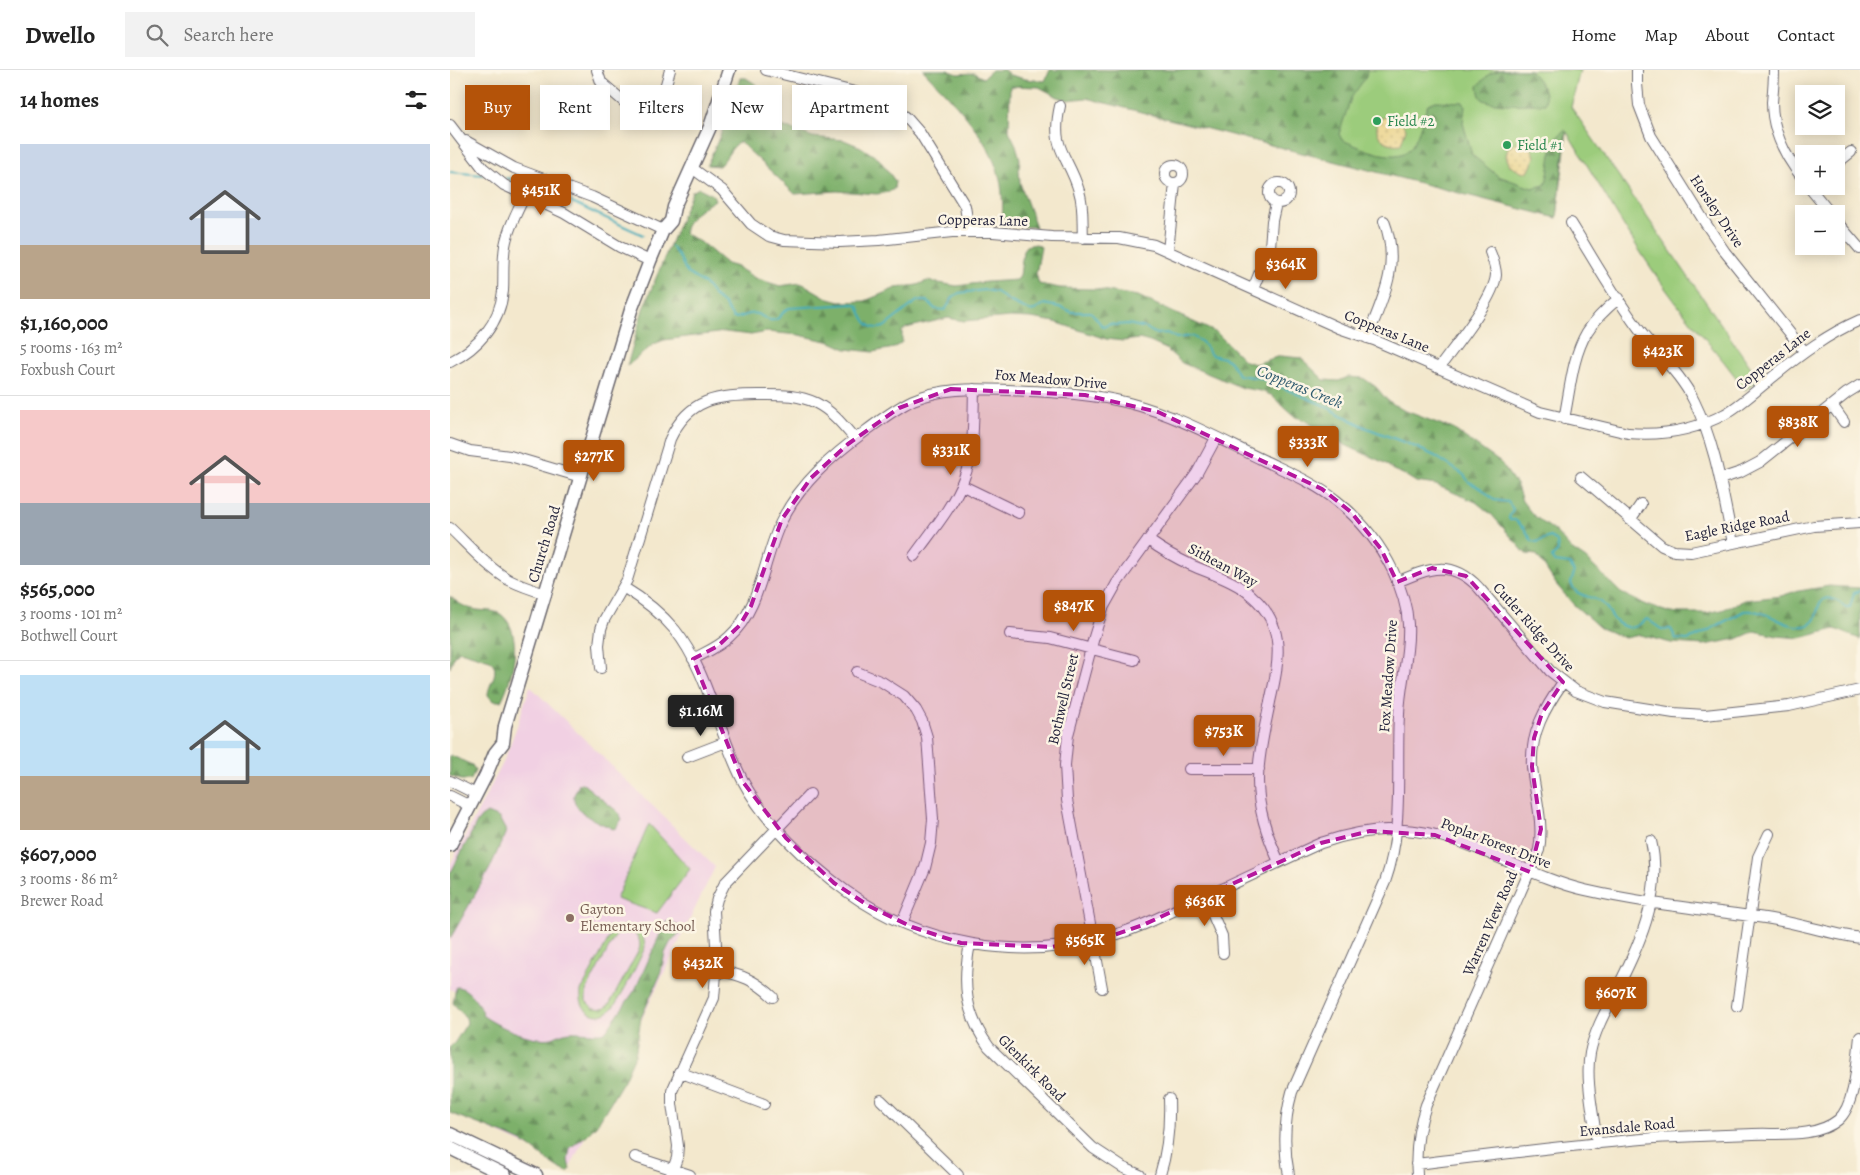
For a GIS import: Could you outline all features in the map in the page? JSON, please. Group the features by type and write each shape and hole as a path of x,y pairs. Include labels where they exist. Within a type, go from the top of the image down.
{"main road":[{"name":"Church Road","path":"450,845 495,753 496,740 505,726 631,310 663,230 660,221 664,212 674,207 692,168 717,110 729,70"},
{"path":"450,1134 536,1175"},
{"path":"450,1148 505,1175"}],"street":[{"path":"597,70 601,82 637,113 642,115 656,109 670,70"},
{"path":"766,70 867,95 886,103 906,118 920,132 965,206 969,232"},
{"name":"Horsley Drive","path":"1637,70 1639,106 1651,136 1725,252 1805,352"},
{"path":"1774,70 1772,108 1778,137 1795,169"},
{"path":"1060,106 1056,122 1057,137 1062,155 1080,192 1083,238"},
{"path":"450,125 481,166 504,185 564,213 620,247 650,261"},
{"path":"460,138 500,161 534,176 592,197 663,230"},
{"path":"1845,157 1851,152"},
{"name":"Copperas Lane","path":"692,168 722,190 751,224 769,236 784,240 840,242 969,232 1128,240 1154,245 1339,328 1440,368 1540,412 1564,419 1641,434 1673,432 1704,423 1726,413 1822,340 1860,320"},
{"path":"450,362 478,343 498,313 502,302 507,237 534,176"},
{"path":"1168,251 1175,183"},
{"path":"1816,195 1824,205"},
{"path":"1252,289 1270,247 1272,221 1276,204"},
{"path":"1366,338 1389,279 1390,238 1384,221"},
{"path":"1572,222 1618,298 1643,334 1689,392 1704,423 1720,479 1733,544"},
{"path":"1845,232 1860,249"},
{"path":"1440,368 1493,288 1496,273 1490,252"},
{"path":"1564,419 1577,356 1584,336 1594,322 1618,298"},
{"path":"1720,479 1742,472 1760,462 1860,385"},
{"path":"914,556 946,510 964,477 971,448 974,389"},
{"name":"Fox Meadow Drive","path":"693,659 718,646 740,625 752,606 772,541 786,513 811,478 826,462 887,416 912,401 942,391 974,389 1058,392 1108,398 1158,412 1313,484 1351,512 1381,549 1406,606 1408,626 1399,714 1396,830 1392,859 1385,882 1292,1092 1284,1131 1289,1175"},
{"path":"601,668 599,645 604,620 632,567 670,439 678,424 694,408 708,400 722,396 797,396 825,408 855,439"},
{"path":"1832,405 1844,422"},
{"name":"Bothwell Street","path":"1102,988 1067,800 1064,776 1068,735 1099,617 1112,591 1197,473 1216,438"},
{"path":"450,444 470,451 504,455 580,477"},
{"name":"Eagle Ridge Road","path":"1581,477 1662,546 1674,551 1692,552 1814,526 1860,523"},
{"path":"960,486 1019,512"},
{"path":"1630,520 1641,504"},
{"path":"450,528 507,579 520,586 546,594"},
{"name":"Sithean Way","path":"1148,540 1171,555 1247,592 1258,601 1269,616 1276,632 1279,653 1259,769 1258,788 1261,813 1268,838 1279,862"},
{"name":"Cutler Ridge Drive","path":"1397,582 1432,568 1453,570 1466,576 1479,588 1544,664 1563,682 1581,693 1605,702 1693,715 1722,714 1789,706 1860,690"},
{"name":"Poplar Forest Drive","path":"623,587 644,600 663,616 682,639 693,659 734,763 750,793 777,828 834,883 869,906 926,933 970,944 1010,948 1067,946 1093,941 1143,925 1279,862 1336,838 1370,831 1396,830 1418,831 1446,838 1530,872 1584,890 1750,916 1860,938"},
{"path":"1010,634 1050,638 1134,660"},
{"path":"857,672 882,682 904,696 916,710 927,737 933,819 931,843 925,868 902,922"},
{"name":"Warren View Road","path":"1417,1170 1418,1135 1426,1105 1539,850 1542,828 1532,767 1534,738 1542,713 1563,682"},
{"path":"687,757 726,742"},
{"path":"1189,769 1259,769"},
{"path":"450,781 476,794"},
{"path":"672,1172 678,1146 671,1097 673,1085 714,998 717,970 714,919 715,905 719,894 725,883 810,794"},
{"path":"450,796 470,806"},
{"path":"1736,1006 1758,857 1769,834"},
{"path":"1597,1144 1589,1076 1590,1053 1603,1018 1643,935 1651,901 1655,865 1651,841"},
{"path":"1205,897 1222,936 1222,952"},
{"name":"Glenkirk Road","path":"970,944 965,977 968,1002 977,1028 989,1047 1093,1148 1122,1167 1140,1175"},
{"path":"717,970 753,980 773,997"},
{"name":"Evansdale Road","path":"1417,1170 1597,1144 1657,1138 1812,1132 1828,1127 1838,1120 1847,1109 1852,1091 1860,1037"},
{"path":"679,1072 764,1104"},
{"path":"1160,1175 1168,1146 1170,1127 1169,1099"},
{"path":"881,1100 958,1175"},
{"path":"635,1157 672,1172 690,1175"}],"highlighted area":[{"path":"951,389 1085,395 1158,412 1322,489 1351,512 1381,549 1397,582 1432,568 1466,576 1563,682 1542,713 1534,738 1532,767 1541,829 1530,872 1435,835 1370,831 1321,843 1143,925 1108,937 1052,947 961,943 912,927 869,906 834,883 786,838 743,782 693,659 718,646 740,625 751,606 782,519 811,478 848,444 899,408"}],"shaded area":[{"name":"Gayton Elementary School","path":"530,686 715,867 571,1166 450,1111 478,1004 450,989 450,865 503,763"}],"green space":[{"path":"923,70 947,70 958,74 974,73 983,78 992,70 1004,70 1010,75 1045,81 1050,70 1367,70 1366,77 1351,98 1339,134 1342,140 1369,151 1390,155 1407,151 1418,135 1428,104 1436,101 1463,102 1465,106 1463,123 1472,155 1498,176 1532,188 1545,185 1552,149 1558,136 1564,130 1566,131 1557,218 1086,98 1068,100 1039,87 1010,86 1009,131 1020,159 1020,183 1036,227 1002,226 1000,179 988,148 969,120"},
{"path":"1092,70 1580,70 1571,107 1759,379 1745,390 1675,301 1639,250 1567,132 1557,218"},
{"path":"1501,70 1530,70 1544,90 1545,104 1505,104 1482,99 1478,86 1489,74"},
{"path":"740,78 746,78 757,85 738,85"},
{"path":"782,126 813,137 844,140 861,147 879,159 895,181 894,189 877,194 837,191 795,194 740,142 719,166 707,165 722,130 782,130"},
{"path":"699,188 713,195 715,200 691,217 684,233 703,244 727,264 737,267 755,278 780,286 800,283 829,299 840,302 865,301 896,288 917,285 927,281 957,286 1017,280 1020,276 1023,250 1026,246 1036,244 1041,247 1036,274 1039,284 1060,288 1095,289 1138,296 1217,333 1245,361 1255,364 1280,356 1301,358 1324,380 1339,381 1348,377 1363,378 1376,387 1387,400 1403,410 1453,429 1501,463 1517,486 1522,501 1533,515 1556,532 1571,549 1586,559 1621,593 1646,605 1671,613 1706,613 1722,610 1745,600 1781,596 1829,586 1860,588 1860,639 1835,629 1800,638 1777,636 1755,631 1737,639 1704,645 1671,643 1640,635 1625,638 1600,628 1573,604 1556,584 1537,555 1526,554 1492,515 1476,502 1436,485 1416,482 1393,470 1385,463 1345,445 1294,416 1271,395 1243,388 1182,363 1166,349 1139,339 1123,341 1106,339 1055,322 1031,318 1010,317 964,321 948,318 906,328 902,331 902,342 894,348 873,352 846,349 831,342 799,335 767,332 751,335 725,332 664,340 654,344 627,366 643,309 692,192"},
{"path":"450,596 469,608 498,613 509,624 513,634 514,658 509,682 501,701 493,701 488,695 495,673 490,660 460,651 454,656 450,668"},
{"path":"450,755 472,765 475,770 471,780 461,780 450,776"},
{"path":"582,783 618,812 622,819 616,828 613,829 594,820 577,807 574,795 579,784"},
{"path":"487,813 499,818 506,831 490,868 450,939 450,874 477,822"},
{"path":"649,824 690,869 657,913 616,899"},
{"path":"670,921 679,927 681,931 670,943 665,953 660,976 641,1018 635,1055 624,1080 596,1126 570,1148 568,1160 570,1170 568,1172 562,1170 522,1142 450,1113 450,1047 467,1023 466,1018 453,1003 456,987 465,990 472,996 483,1012 482,1015 496,1024 525,1035 544,1039 570,1032 605,1032 635,990 665,923"},
{"path":"624,926 637,929 642,934 645,947 628,982 612,1008 608,1012 596,1015 589,1012 583,1006 581,991 614,931","holes":["631,931 639,940 639,950 609,1005 603,1009 593,1008 586,1001 586,991 614,938 620,932"]}],"sand":[{"path":"1391,115 1400,120 1406,129 1401,144 1385,141 1378,134 1377,125 1380,119"},
{"path":"1518,142 1530,146 1535,157 1529,171 1523,173 1510,166 1506,156 1508,148"}],"waterway":[{"name":"Copperas Creek","path":"450,172 483,175"},
{"name":"Copperas Creek","path":"506,178 520,181"},
{"name":"Copperas Creek","path":"541,190 643,235"},
{"name":"Copperas Creek","path":"672,247 687,273 705,284 715,297 724,304 733,318 754,313 769,320 774,320 789,308 853,304 858,306 870,326 878,328 884,327 917,301 927,301 935,309 945,310 954,296 959,293 985,290 996,292 1009,301 1030,311 1044,304 1072,312 1091,312 1103,327 1110,324 1128,324 1146,328 1156,334 1167,333 1176,338 1192,336 1202,342 1211,355 1228,360 1238,375 1260,378 1321,404 1367,428 1435,456 1464,475 1469,482 1482,489 1494,500 1508,502 1513,509 1510,520 1515,520 1524,528 1532,541 1537,542 1550,537 1557,541 1558,551 1552,557 1554,562 1570,564 1574,573 1571,583 1573,588 1579,593 1603,604 1617,623 1627,627 1636,626 1647,619 1661,629 1671,629 1676,639 1687,640 1744,611 1761,612 1790,624 1804,626 1814,621 1819,605 1825,599 1832,599 1845,607 1850,607 1854,593 1860,591"}],"place":[{"name":"Field #2","path":"1377,121"},
{"name":"Field #1","path":"1507,145"},
{"name":"Gayton Elementary School","path":"570,918"}]}
